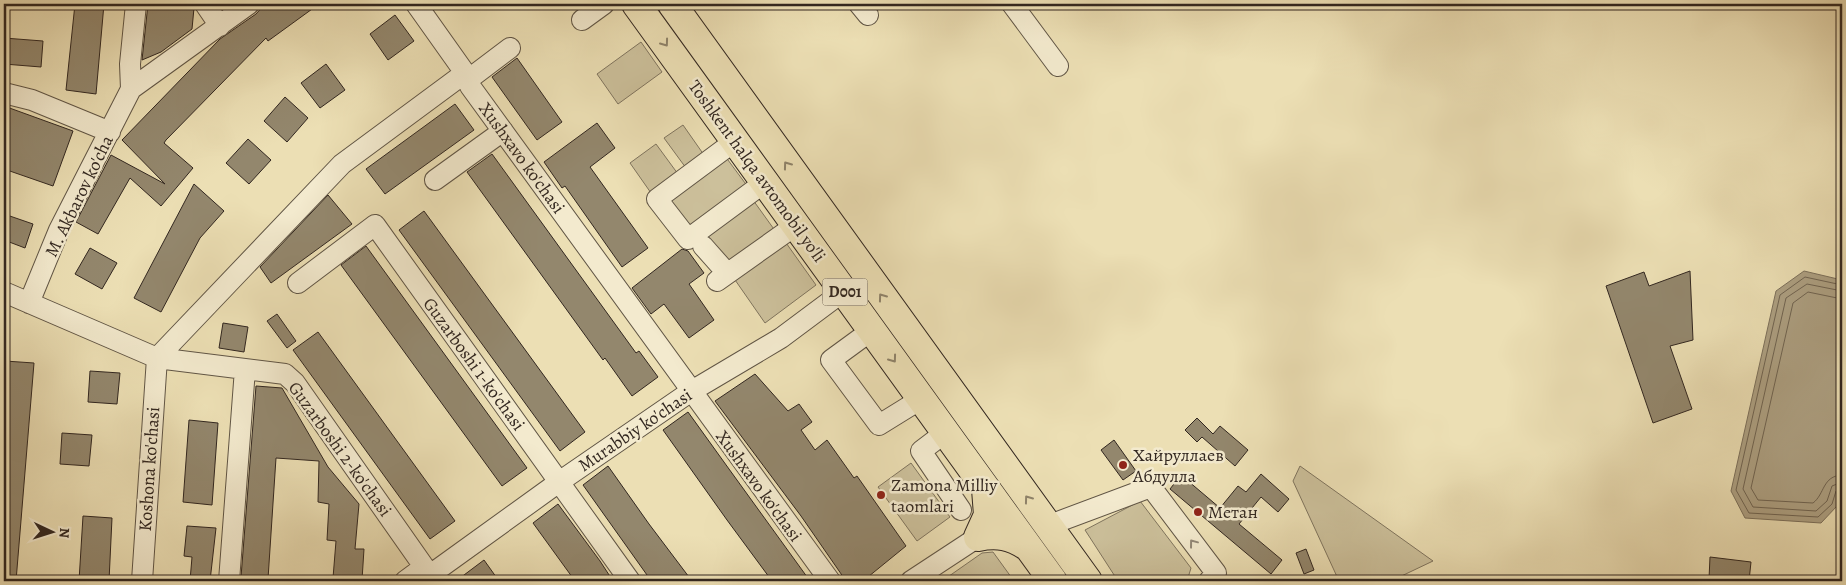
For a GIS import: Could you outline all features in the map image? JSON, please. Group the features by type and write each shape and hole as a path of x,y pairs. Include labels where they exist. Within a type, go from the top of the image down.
{"highway":[{"name":"Toshkent halqa avtomobil yo'li","path":"636,4 1052,580"},
{"name":"Toshkent halqa avtomobil yo'li","path":"672,4 854,260 1088,581"},
{"path":"838,283 854,260"},
{"path":"986,489 988,515 978,537 1003,535 1017,539 1028,547"}],"street":[{"name":"M. Akbarov ko'cha","path":"29,303 59,230 131,89 130,64 136,4"},
{"path":"205,4 220,26"},
{"name":"M. Akbarov ko'cha","path":"131,89 249,4"},
{"path":"416,4 467,76"},
{"path":"582,20 604,4"},
{"path":"1012,4 1058,66"},
{"path":"157,358 342,164 510,48"},
{"name":"Xushxavo ko'chasi","path":"467,76 470,86 502,131 690,392 830,581"},
{"path":"4,93 32,100 110,132"},
{"path":"435,180 502,131"},
{"path":"736,141 657,199 688,239 765,182"},
{"path":"703,246 722,277 796,225"},
{"name":"Guzarboshi 1-ko'chasi","path":"298,283 375,226 630,581"},
{"name":"Murabbiy ko'chasi","path":"405,581 429,574 690,392 781,338 838,283"},
{"name":"Guzarboshi 2-ko'chasi","path":"4,292 157,358 285,374 295,383 429,574"},
{"path":"872,330 831,360 879,425 922,399"},
{"name":"Koshona ko'chasi","path":"142,581 157,358"},
{"path":"229,581 245,369"},
{"path":"946,432 921,451 961,510"},
{"path":"1047,526 1150,487 1216,573 1209,581"},
{"path":"911,581 978,537"}],"shaded area":[{"path":"650,4 660,4 828,239 821,244"},
{"path":"641,42 662,72 618,104 597,74"},
{"path":"683,125 704,155 686,168 664,138"},
{"path":"656,144 678,174 651,193 630,163"},
{"path":"725,156 748,187 689,232 666,202"},
{"path":"753,200 776,232 727,269 704,237"},
{"path":"784,240 816,285 765,323 733,277"},
{"path":"911,463 950,517 917,541 878,487"},
{"path":"1300,466 1433,561 1391,581 1339,581 1293,481"},
{"path":"1140,501 1191,568 1187,581 1118,581 1085,530"},
{"path":"993,552 1014,581 942,581 982,553"}],"water":[{"path":"1804,271 1842,280 1842,483 1837,506 1821,523 1745,518 1731,491 1776,291"}],"building":[{"path":"75,4 104,4 96,94 66,90"},
{"path":"148,4 193,4 192,29 161,52 142,60"},
{"path":"265,4 319,4 268,41 266,38 166,140 164,143 193,168 161,206 130,178 98,234 76,222 111,155 165,184 122,140 220,39 256,14"},
{"path":"395,15 414,41 388,60 370,34"},
{"path":"4,38 43,41 41,67 4,64"},
{"path":"517,58 562,122 537,140 492,77"},
{"path":"326,64 345,90 320,108 301,83"},
{"path":"285,97 308,118 287,142 264,121"},
{"path":"455,104 474,130 385,194 366,169"},
{"path":"4,106 73,131 53,186 4,169"},
{"path":"597,123 615,148 590,167 648,248 622,267 565,186 562,188 544,162"},
{"path":"248,139 271,160 249,184 226,163"},
{"path":"492,154 636,353 639,351 658,377 632,396 605,358 603,360 467,172"},
{"path":"194,184 224,211 200,238 161,312 134,298"},
{"path":"328,195 352,224 271,283 260,267"},
{"path":"424,211 585,432 560,451 399,230"},
{"path":"4,214 33,224 25,248 4,240"},
{"path":"366,246 527,468 502,486 341,265"},
{"path":"90,248 117,263 102,289 75,274"},
{"path":"682,249 688,251 704,273 689,284 714,320 689,338 664,304 651,314 632,288"},
{"path":"1690,271 1693,340 1670,346 1692,409 1653,423 1606,286 1644,272 1649,286"},
{"path":"277,314 296,341 287,348 267,321"},
{"path":"223,323 248,327 244,352 219,348"},
{"path":"318,332 455,521 430,539 293,350"},
{"path":"5,361 34,363 16,581 4,581"},
{"path":"90,371 120,373 117,404 88,402"},
{"path":"755,374 788,411 799,404 812,422 801,430 815,450 827,440 854,478 857,476 906,546 863,581 846,581 801,516 715,401"},
{"path":"256,386 282,388 328,467 359,504 355,549 364,549 362,580 333,578 336,541 327,540 329,504 318,502 319,461 276,458 268,579 241,577"},
{"path":"688,412 810,581 772,581 727,520 663,430"},
{"path":"1197,418 1213,434 1220,426 1248,450 1235,466 1202,437 1197,442 1185,430"},
{"path":"189,420 218,423 212,505 183,502"},
{"path":"62,433 92,435 89,466 60,464"},
{"path":"1114,440 1136,471 1123,480 1101,450"},
{"path":"608,466 692,581 653,581 647,575 583,485"},
{"path":"1261,474 1289,499 1278,512 1261,497 1239,524 1282,560 1271,574 1170,489 1181,475 1220,508 1238,486 1246,492"},
{"path":"558,504 613,581 575,581 533,523"},
{"path":"83,516 112,518 109,581 79,581"},
{"path":"187,526 216,528 210,581 190,581 192,557 184,556"},
{"path":"1306,549 1314,570 1304,574 1296,553"},
{"path":"1710,557 1751,562 1749,581 1709,579"},
{"path":"484,560 499,581 456,581"}],"place":[{"name":"Хайруллаев Абдулла","path":"1123,465"},
{"name":"Zamona Milliy taomlari","path":"881,495"},
{"name":"Метан","path":"1198,512"}]}
